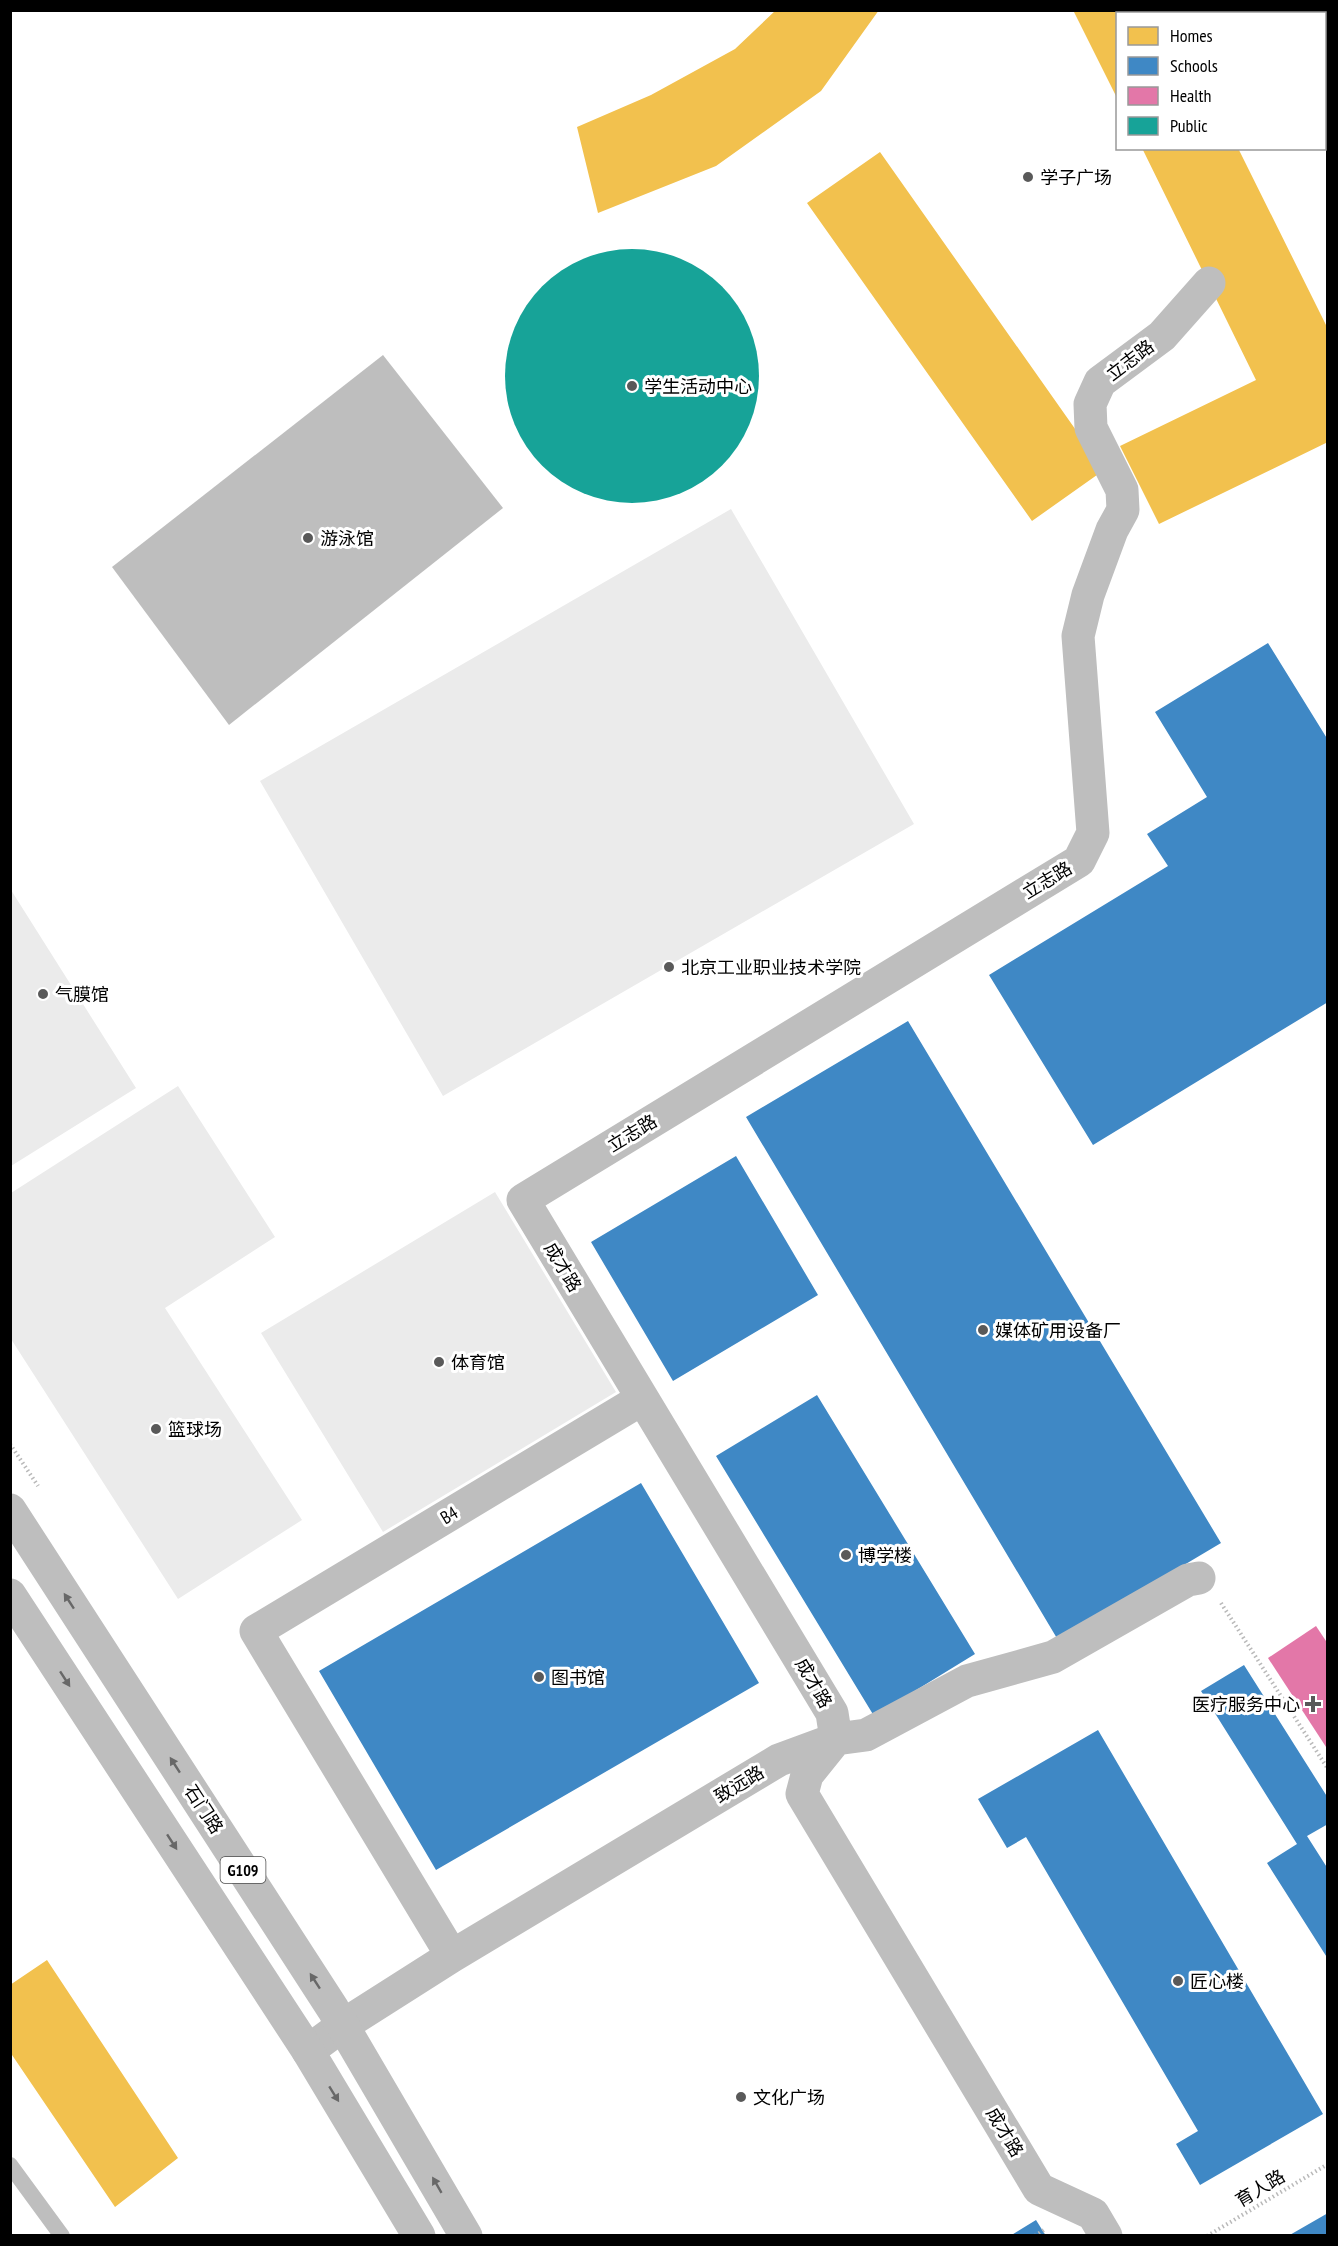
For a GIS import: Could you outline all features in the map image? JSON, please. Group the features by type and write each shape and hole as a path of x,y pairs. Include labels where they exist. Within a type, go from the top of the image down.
{"main road":[{"name":"立志路","path":"523,1200 1079,861 1093,833 1078,636 1088,595 1112,530 1123,510 1122,490 1091,428 1090,404 1100,382 1162,336 1209,283"},
{"name":"成才路","path":"523,1200 832,1713 836,1739 807,1775 802,1794 1039,2189 1093,2214 1106,2235"},
{"name":"B4","path":"452,1956 256,1631 642,1399"},
{"name":"石门路","path":"10,1510 342,2026 466,2235"},
{"name":"致远路","path":"308,2052 342,2026 452,1956 779,1760 836,1739 866,1735 967,1681 1053,1657 1188,1580 1199,1578"},
{"name":"G109","path":"10,1595 308,2052 418,2235"}],"lane":[{"path":"10,2164 62,2235"}],"path":[{"path":"1199,1578 1212,1587 1328,1769"},
{"name":"育人路","path":"1207,2235 1328,2164"}],"shaded area":[{"name":"游泳馆","path":"383,355 503,508 229,725 112,567"},
{"path":"731,509 914,824 443,1096 260,781"},
{"name":"气膜馆","path":"11,890 136,1088 10,1166"},
{"name":"篮球场","path":"178,1086 275,1237 165,1308 302,1520 178,1599 11,1339 11,1193"},
{"name":"体育馆","path":"495,1192 616,1392 383,1532 261,1333"}],"building: Homes":[{"path":"776,10 879,10 821,91 716,166 598,213 577,127 651,95 735,49"},
{"path":"1073,10 1170,10 1171,12 1116,12 1116,96"},
{"path":"1143,150 1239,150 1328,329 1328,442 1159,524 1120,446 1256,380"},
{"path":"880,152 1104,470 1032,521 807,203"},
{"path":"47,1960 178,2158 115,2207 10,2052 10,1985"}],"building: Schools":[{"path":"1268,643 1328,740 1328,1002 1093,1145 989,975 1168,866 1147,834 1207,797 1155,712"},
{"name":"媒体矿用设备厂","path":"908,1021 1221,1543 1058,1640 746,1117"},
{"path":"736,1156 818,1295 673,1381 591,1242"},
{"name":"博学楼","path":"817,1395 975,1654 874,1716 716,1456"},
{"name":"图书馆","path":"641,1483 759,1683 436,1870 319,1671"},
{"path":"1244,1665 1328,1798 1328,1824 1307,1836 1328,1869 1328,1959 1267,1863 1297,1844 1201,1691"},
{"name":"匠心楼","path":"1098,1730 1323,2114 1200,2185 1176,2144 1198,2131 1026,1837 1007,1848 978,1799"},
{"path":"1328,2213 1328,2236 1288,2236"},
{"path":"1036,2220 1046,2236 1010,2236"}],"building: Health":[{"name":"医疗服务中心","path":"1316,1626 1328,1644 1328,1750 1268,1658"}],"building: Public":[{"name":"学生活动中心","path":"632,249 669,255 692,264 712,278 730,296 744,316 753,339 759,376 753,413 744,436 730,456 712,474 692,488 669,497 632,503 595,497 572,488 552,474 534,456 520,436 511,413 505,376 511,339 520,316 534,296 552,278 572,264 595,255"}],"place":[{"name":"学子广场","path":"1028,177"},
{"name":"学生活动中心","path":"632,386"},
{"name":"游泳馆","path":"308,538"},
{"name":"北京工业职业技术学院","path":"669,967"},
{"name":"气膜馆","path":"43,994"},
{"name":"媒体矿用设备厂","path":"983,1330"},
{"name":"体育馆","path":"439,1362"},
{"name":"篮球场","path":"156,1429"},
{"name":"博学楼","path":"846,1555"},
{"name":"图书馆","path":"539,1677"},
{"name":"医疗服务中心","path":"1313,1704"},
{"name":"匠心楼","path":"1178,1981"},
{"name":"文化广场","path":"741,2097"}]}
